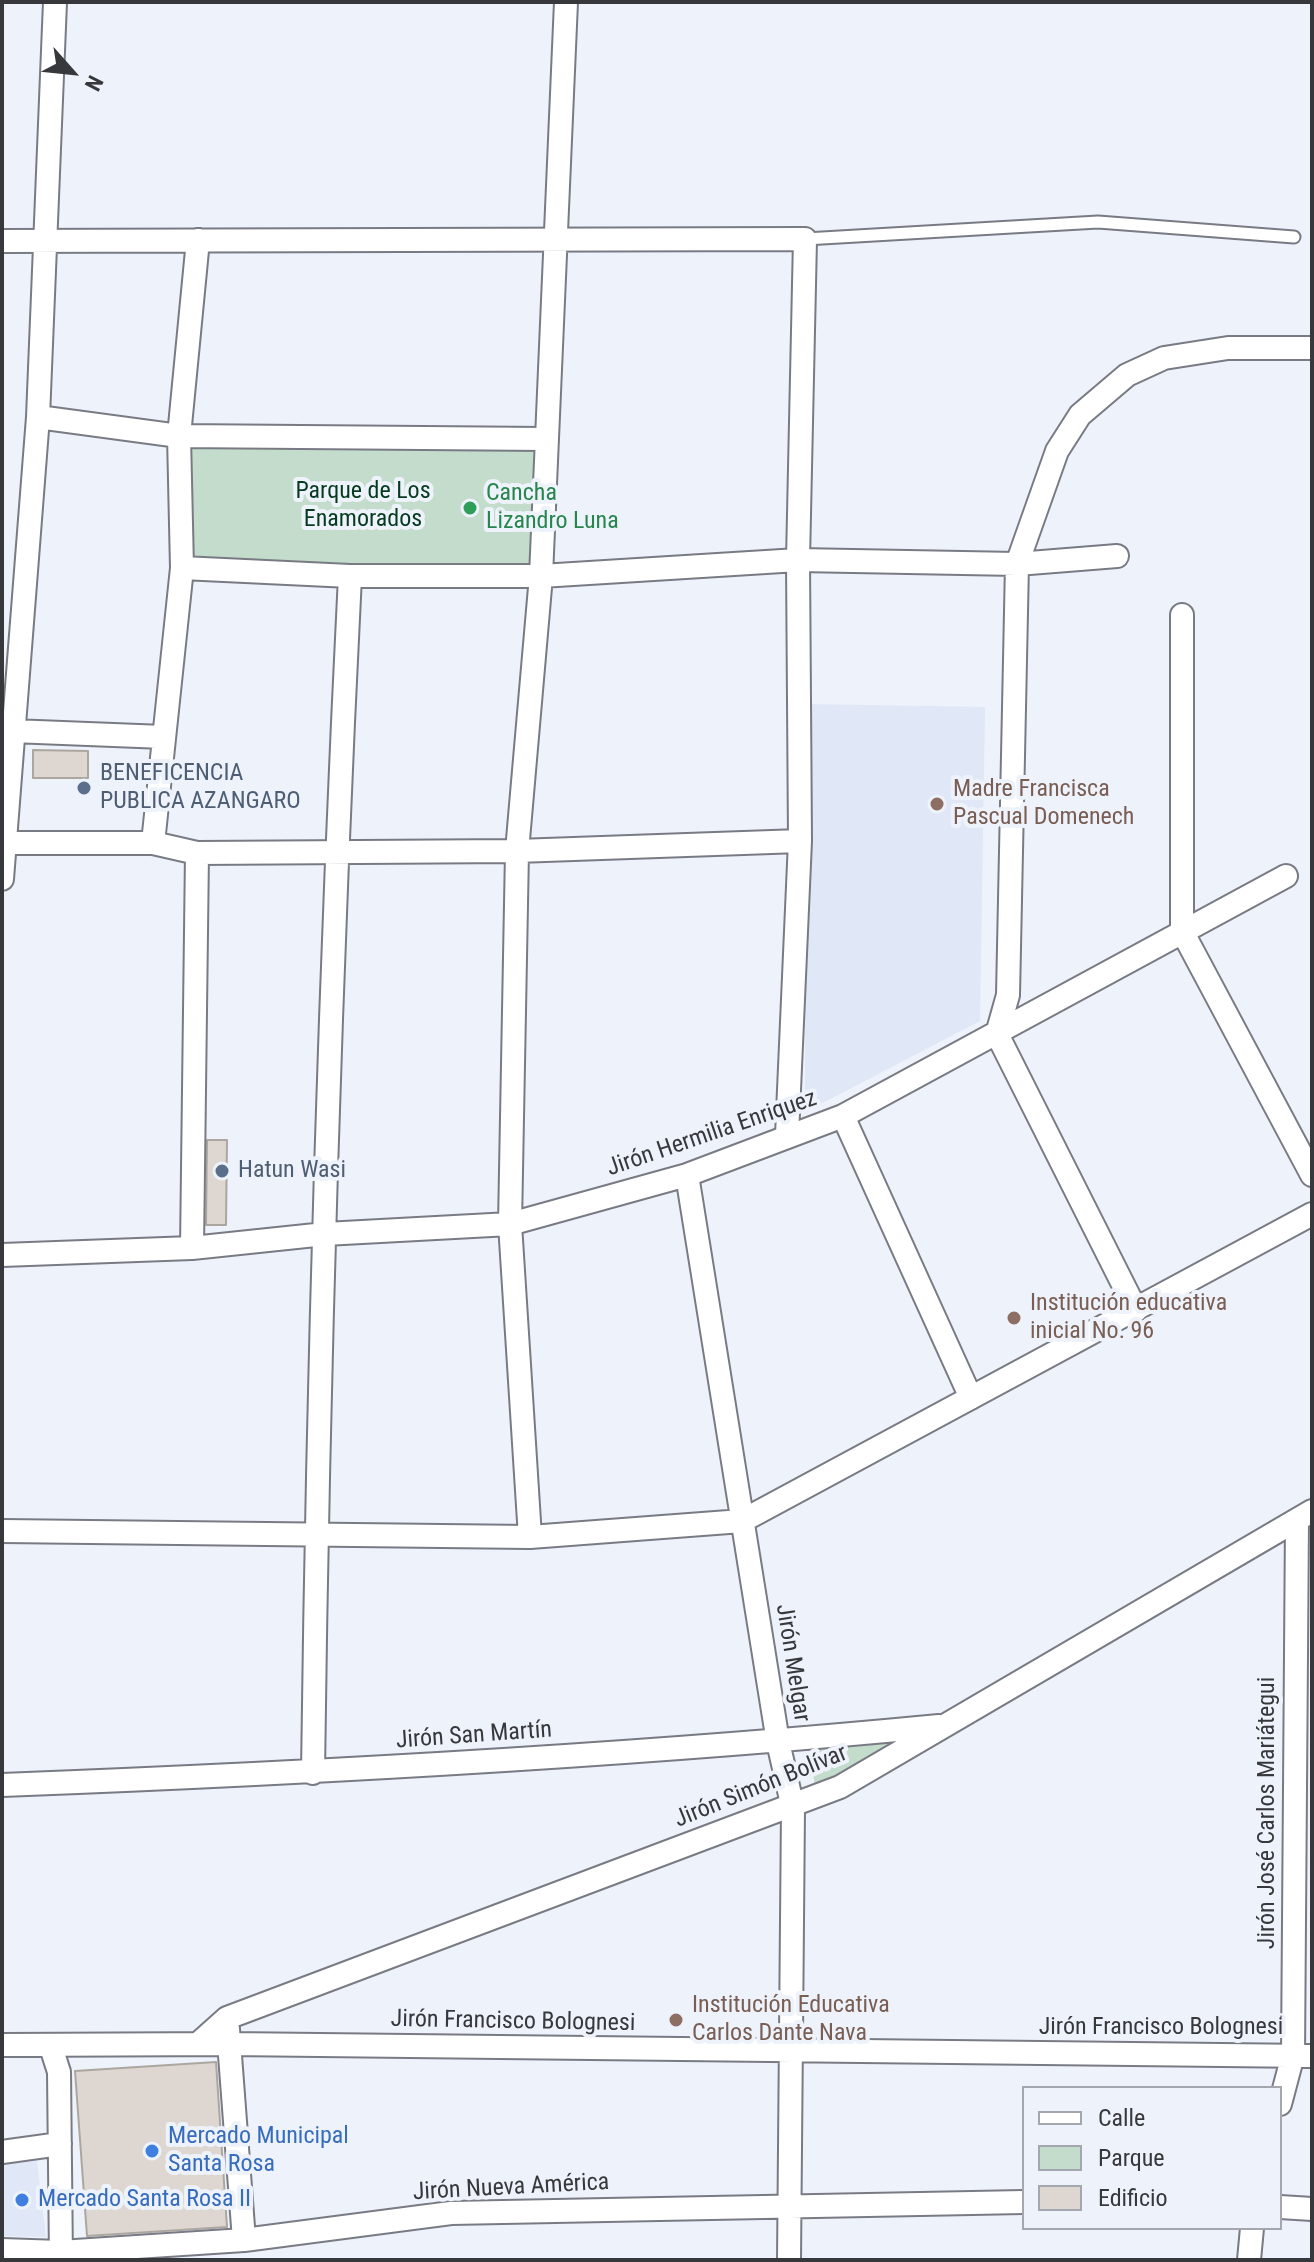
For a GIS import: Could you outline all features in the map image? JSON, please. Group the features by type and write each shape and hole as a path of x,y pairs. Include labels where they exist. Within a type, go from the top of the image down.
{"street":[{"path":"2,879 38,417 55,2"},
{"path":"530,1537 510,1224 517,851 541,576 545,439 558,241 566,2"},
{"path":"2,241 805,239 798,560 800,841 787,1135"},
{"path":"153,843 182,568 179,436 198,240"},
{"path":"1136,1310 997,1034 1008,995 1017,564 1057,451 1080,415 1127,375 1164,358 1228,348 1312,348"},
{"path":"38,417 179,436 545,439"},
{"path":"182,568 350,576 541,576 798,560 1017,564 1117,556"},
{"path":"313,1773 316,1535 336,849 350,576"},
{"path":"1182,615 1182,931 1312,1175"},
{"path":"12,731 164,737"},
{"path":"4,843 153,843 197,853 336,849 517,851 800,841"},
{"path":"192,1248 197,853"},
{"name":"Jirón Hermilia Enriquez","path":"2,1255 192,1248 325,1234 510,1224 687,1175 843,1116 1286,876"},
{"path":"843,1116 971,1398"},
{"name":"Jirón Melgar","path":"687,1175 778,1742 793,1808 789,2260"},
{"path":"2,1531 530,1537 742,1521 1312,1214"},
{"name":"Jirón José Carlos Mariátegui","path":"1282,2100 1302,2056 1304,1516"},
{"name":"Jirón Simón Bolívar","path":"199,2043 227,2018 793,1808 840,1787 1304,1516"},
{"name":"Jirón San Martín","path":"2,1785 313,1773 778,1742 948,1725"},
{"path":"227,2018 244,2240"},
{"name":"Jirón Francisco Bolognesi","path":"2,2045 51,2047 199,2043 1302,2056"},
{"path":"51,2047 59,2072 61,2256"},
{"path":"2,2152 60,2144"},
{"name":"Jirón Nueva América","path":"2,2250 61,2256 244,2240 451,2213 1022,2202"},
{"path":"1282,2207 1312,2209"},
{"path":"1249,2260 1252,2230"}],"lane":[{"path":"805,239 1098,222 1294,237"}],"shaded area":[{"path":"806,704 985,707 980,1021 813,1108 805,1103"},
{"name":"Mercado Santa Rosa II","path":"37,2161 46,2237 2,2236 2,2164"}],"green space":[{"name":"Parque de Los Enamorados","path":"186,436 538,445 541,576 182,568"},
{"path":"932,1729 816,1791 806,1736"}],"building":[{"path":"33,750 88,751 88,778 33,778"},
{"path":"207,1140 227,1140 226,1225 206,1225"},
{"name":"Mercado Municipal Santa Rosa","path":"216,2062 227,2227 87,2236 75,2071"}],"place":[{"name":"Cancha Lizandro Luna","path":"470,508"},
{"name":"BENEFICENCIA PUBLICA AZANGARO","path":"84,788"},
{"name":"Madre Francisca Pascual Domenech","path":"937,804"},
{"name":"Hatun Wasi","path":"222,1171"},
{"name":"Institución educativa inicial No. 96","path":"1014,1318"},
{"name":"Institución Educativa Carlos Dante Nava","path":"676,2020"},
{"name":"Mercado Municipal Santa Rosa","path":"152,2151"},
{"name":"Mercado Santa Rosa II","path":"22,2200"}]}
